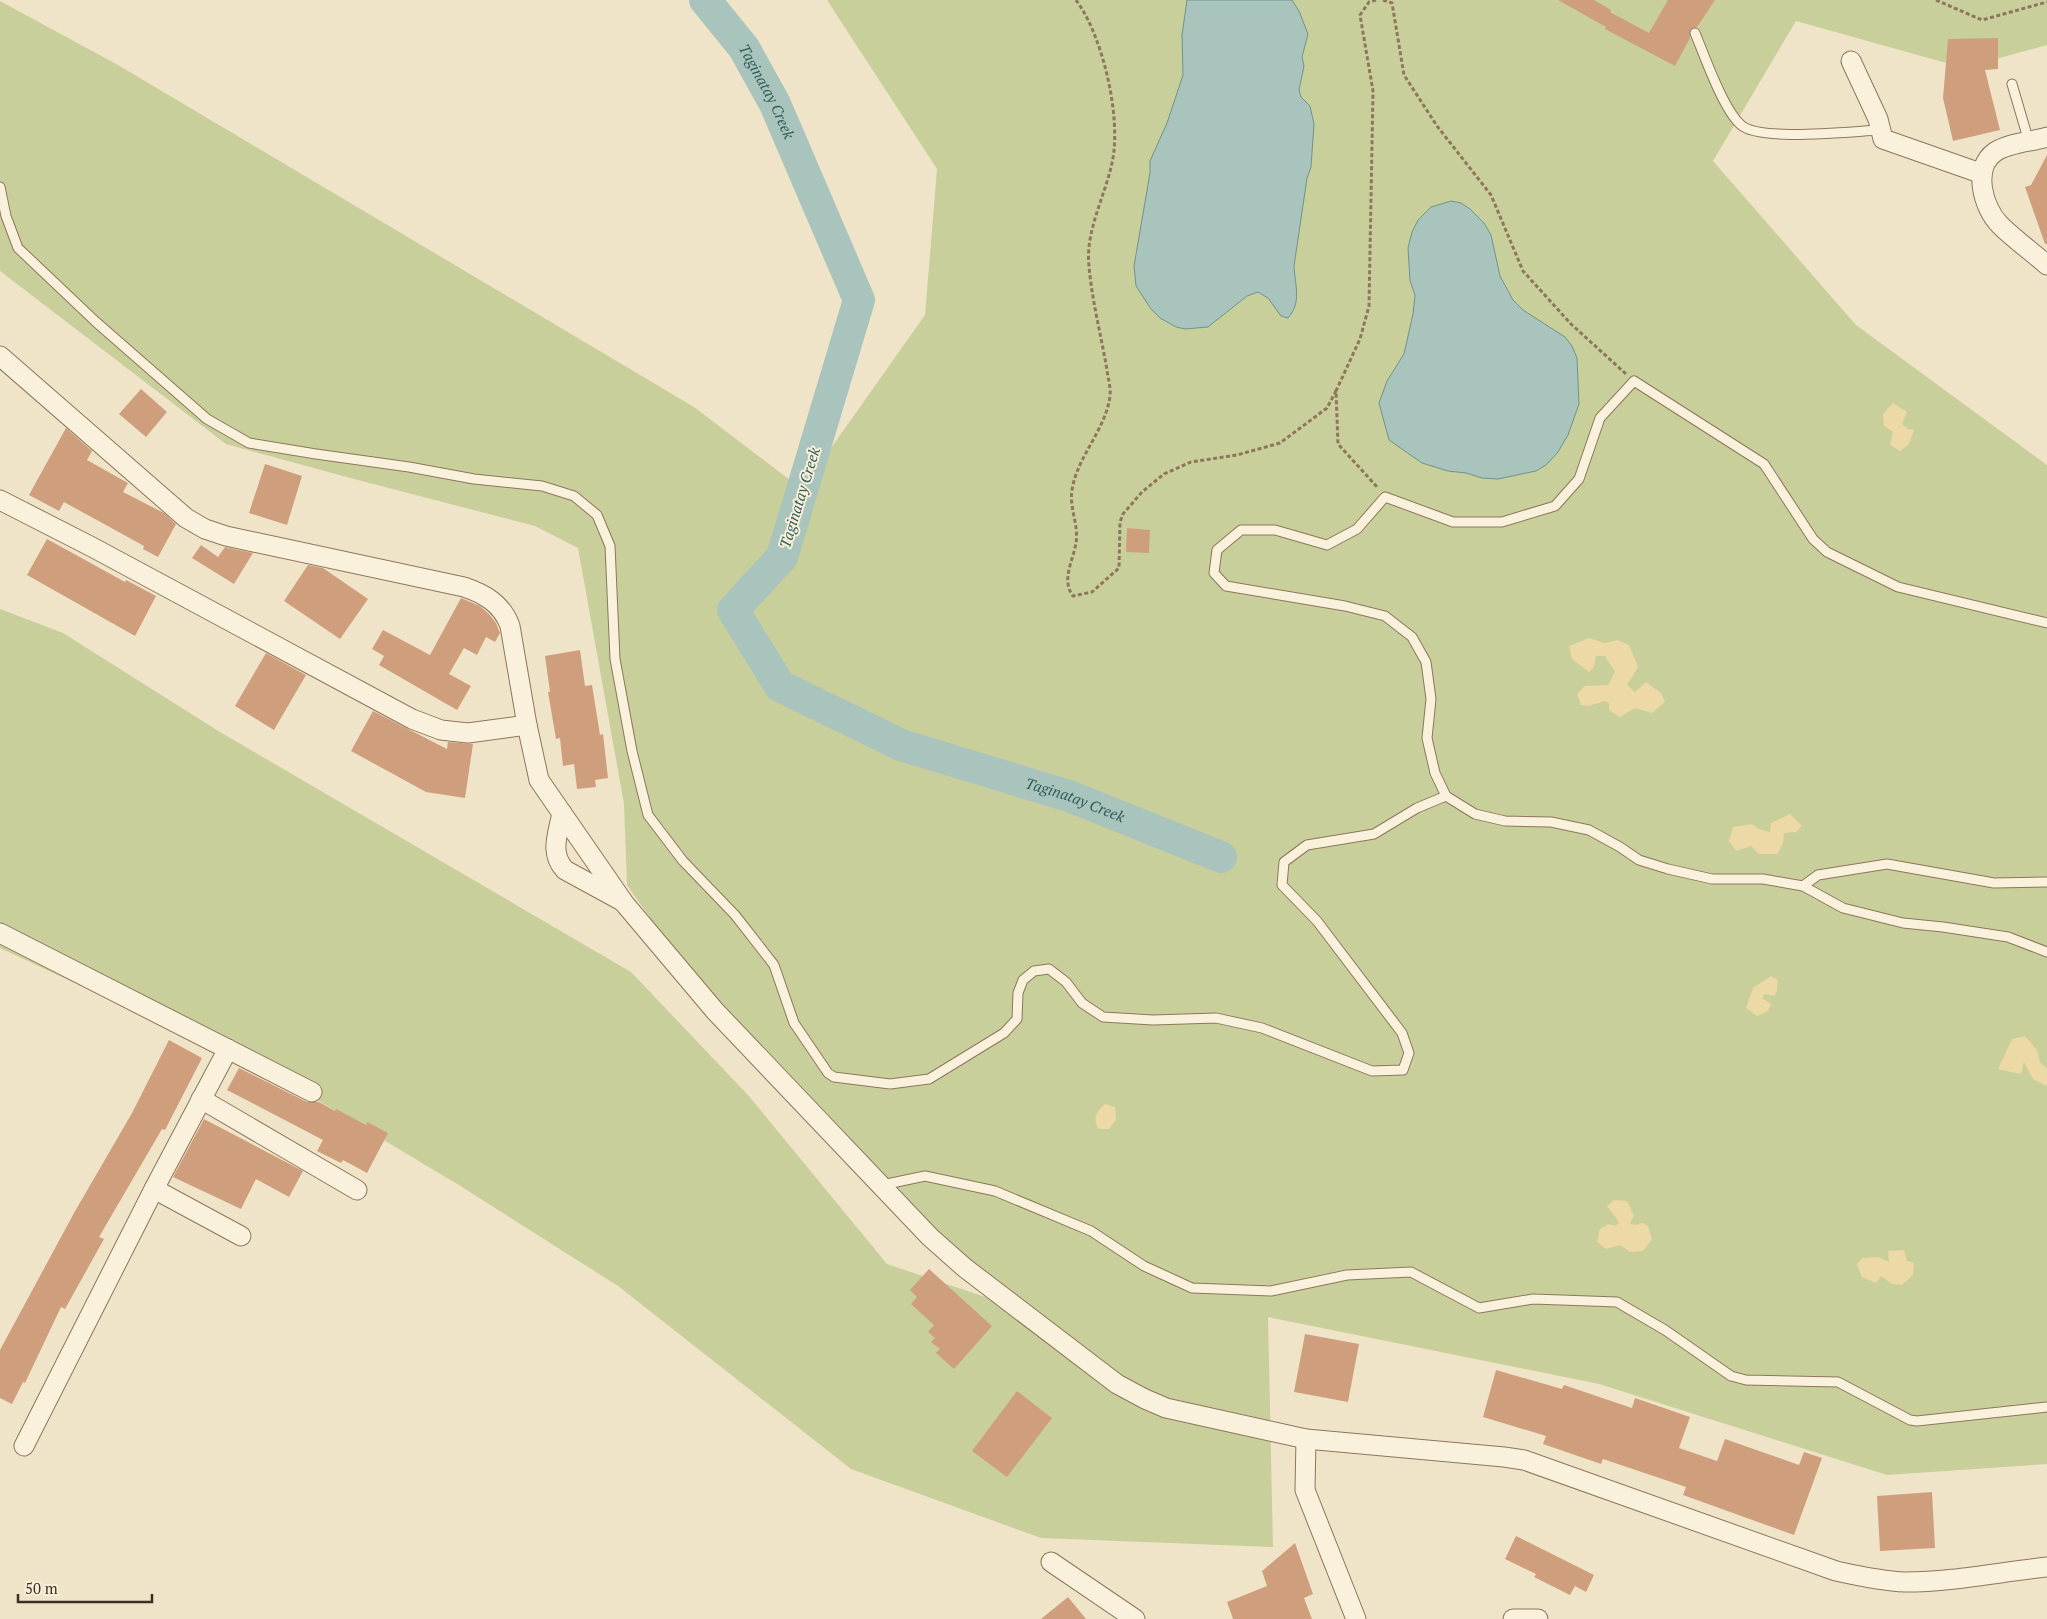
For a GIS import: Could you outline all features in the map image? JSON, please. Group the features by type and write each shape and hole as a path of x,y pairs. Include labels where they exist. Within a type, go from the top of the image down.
{"street":[{"path":"1851,61 1878,119 1883,139 1980,173"},
{"path":"2038,140 1995,152 1987,160 1980,173 1982,190 1998,223 2047,265"},
{"path":"0,356 186,518 205,529 226,536 464,587 482,593 497,605 506,615 510,626 527,725 539,780 624,903 716,1011 930,1237 965,1268 1117,1384 1166,1408 1306,1439 1524,1460 1836,1572 1874,1580 1905,1582 1944,1580 2047,1566"},
{"path":"0,500 92,547 412,719 441,730 468,732 527,725"},
{"path":"562,813 555,852 558,862 565,870 624,903"},
{"path":"0,933 312,1092"},
{"path":"24,1446 154,1189 228,1049"},
{"path":"201,1099 357,1190"},
{"path":"154,1189 241,1236"},
{"path":"1306,1439 1305,1490 1356,1619"},
{"path":"1051,1562 1135,1619"},
{"path":"1513,1619 1538,1619"}],"lane":[{"path":"1695,33 1730,112 1748,130 1763,134 1784,134 1881,130"},
{"path":"2012,84 2038,140"},
{"path":"0,187 6,216 18,248 96,322 207,419 249,443 409,467 474,479 542,486 574,496 598,515 610,546 615,659 632,751 648,815 684,861 735,915 774,965 794,1023 828,1073 834,1077 890,1084 929,1079 1004,1033 1017,1019 1018,993 1023,980 1034,971 1049,969 1066,982 1082,1003 1103,1017 1153,1020 1216,1018 1262,1028 1372,1071 1403,1070 1409,1053 1402,1033 1317,922 1282,885 1284,862 1306,845 1374,834 1417,808 1446,796"},
{"path":"2047,623 1898,587 1827,552 1813,539 1764,464 1634,381 1600,418 1579,480 1555,506 1502,522 1453,522 1385,496 1357,529 1327,545 1275,530 1241,530 1217,550 1214,573 1226,586 1346,606 1385,616 1412,637 1426,662 1431,699 1426,738 1435,773 1446,796 1474,814 1505,821 1551,822 1589,830 1639,860 1668,869 1712,879 1763,879 1803,886 1843,908 1903,923 2008,937 2047,952"},
{"path":"1803,886 1818,875 1887,864 1994,883 2047,882"},
{"path":"882,1185 925,1176 995,1191 1090,1231 1144,1266 1192,1288 1270,1291 1347,1275 1410,1272 1479,1308 1533,1300 1617,1302 1665,1330 1731,1376 1746,1380 1838,1382 1910,1420 1917,1421 2047,1407"}],"path":[{"path":"1076,0 1084,10 1097,40 1108,77 1114,120 1113,161 1099,204 1088,248 1092,298 1102,339 1111,394 1102,420 1078,468 1072,490 1071,501 1077,534 1068,575 1067,589 1073,596 1092,592 1119,568 1120,522 1123,514 1142,492 1164,474 1190,462 1237,456 1280,443 1327,408 1336,391 1360,339 1368,306 1373,91 1360,15 1369,2 1376,0"},
{"path":"1383,0 1394,1 1404,74 1437,126 1491,194 1523,271 1570,324 1634,381"},
{"path":"1936,0 1982,20 2047,2"},
{"path":"1336,391 1338,444 1385,496"}],"green space":[{"path":"827,0 2047,0 2047,45 1964,68 1796,21 1713,161 1856,325 2047,465 2047,1464 1887,1475 1599,1384 1268,1317 1273,1547 1041,1538 851,1469 618,1286 462,1187 292,1085 0,948 0,609 63,633 220,732 631,972 748,1095 887,1264 1015,1307 864,1163 719,1005 664,938 627,885 624,804 578,548 535,526 226,444 0,271 0,1 118,65 694,407 802,489 925,315 937,169"}],"sand":[{"path":"1893,403 1907,412 1902,424 1908,429 1914,430 1909,444 1900,451 1890,445 1893,432 1884,426 1883,414"},
{"path":"1589,638 1605,643 1617,640 1629,645 1638,667 1627,685 1635,692 1646,682 1661,693 1665,702 1652,713 1635,708 1620,717 1609,710 1609,703 1604,701 1589,706 1581,705 1577,694 1585,686 1608,685 1615,672 1605,656 1596,656 1594,667 1589,672 1572,659 1569,646"},
{"path":"1790,814 1802,826 1796,832 1784,833 1783,843 1778,854 1759,854 1751,846 1736,851 1729,841 1733,827 1752,824 1759,829 1770,832 1771,823"},
{"path":"1771,976 1778,980 1777,991 1774,996 1765,994 1762,998 1771,1004 1768,1011 1757,1016 1746,1008 1753,988"},
{"path":"2025,1036 2037,1050 2040,1062 2047,1069 2047,1086 2033,1079 2024,1062 2021,1074 1998,1069 2012,1039"},
{"path":"1105,1104 1115,1107 1116,1120 1109,1129 1098,1129 1096,1115"},
{"path":"1614,1200 1627,1201 1634,1216 1630,1223 1634,1225 1643,1223 1648,1226 1652,1239 1643,1251 1630,1252 1620,1245 1606,1249 1597,1242 1600,1229 1608,1224 1616,1226 1619,1222 1607,1206"},
{"path":"1904,1250 1907,1261 1914,1263 1913,1275 1902,1285 1892,1284 1881,1276 1876,1283 1862,1277 1857,1265 1862,1258 1878,1257 1889,1262 1888,1251"}],"water":[{"path":"1187,0 1292,0 1299,11 1308,34 1302,57 1304,66 1299,90 1301,97 1310,106 1314,124 1311,167 1307,178 1294,266 1296,300 1295,306 1288,318 1281,316 1268,298 1258,292 1247,296 1208,327 1185,329 1176,327 1160,318 1151,309 1136,286 1134,266 1150,173 1150,161 1167,123 1183,75 1182,35"},
{"path":"1451,201 1461,203 1470,209 1484,223 1491,235 1500,276 1513,300 1523,310 1565,337 1572,346 1577,358 1579,404 1568,435 1558,452 1546,465 1536,471 1498,479 1482,478 1466,473 1448,471 1422,463 1389,440 1379,403 1387,381 1404,354 1413,314 1415,295 1410,281 1408,248 1412,232 1418,220 1431,207"}],"building":[{"path":"1558,0 1594,0 1611,10 1610,12 1649,33 1668,0 1715,0 1697,27 1690,30 1690,38 1675,66 1605,29 1606,27"},
{"path":"1998,38 1998,69 1985,70 2000,130 1953,141 1943,98 1948,39"},
{"path":"2047,155 2047,244 2045,244 2025,187 2031,185"},
{"path":"141,389 167,412 146,437 119,414"},
{"path":"66,428 92,451 87,460 128,483 123,492 164,513 176,524 158,557 143,549 144,546 64,502 59,511 29,495"},
{"path":"265,464 302,476 287,525 249,513"},
{"path":"1127,528 1150,530 1149,553 1126,552"},
{"path":"47,539 125,582 126,580 156,596 135,636 27,575"},
{"path":"201,545 218,557 225,547 253,553 234,584 192,558"},
{"path":"308,565 323,568 368,599 340,639 284,601"},
{"path":"461,598 480,606 489,614 496,623 500,633 495,642 486,637 477,655 464,648 449,674 471,686 457,710 379,665 384,656 372,649 383,630 430,655"},
{"path":"580,650 585,686 592,685 600,735 603,734 608,778 595,780 596,787 577,789 574,764 563,766 560,738 556,739 548,692 550,692 545,656"},
{"path":"266,653 306,675 274,730 235,706"},
{"path":"373,711 447,749 448,742 473,744 465,798 426,792 351,751"},
{"path":"169,1040 202,1058 165,1130 162,1129 99,1237 104,1239 65,1309 61,1307 25,1383 23,1382 12,1404 0,1398 0,1350 74,1213 132,1113"},
{"path":"239,1068 307,1102 319,1102 366,1125 367,1122 388,1133 367,1173 343,1160 341,1163 317,1151 323,1140 227,1090"},
{"path":"204,1119 303,1171 289,1197 256,1179 241,1209 173,1177"},
{"path":"929,1269 992,1326 954,1369 936,1353 940,1349 931,1342 935,1338 928,1332 934,1325 911,1304 917,1297 910,1290"},
{"path":"1305,1334 1359,1344 1348,1402 1294,1392"},
{"path":"1496,1370 1562,1389 1564,1385 1632,1408 1635,1398 1690,1417 1679,1448 1717,1461 1725,1439 1799,1465 1804,1452 1822,1458 1794,1535 1683,1495 1686,1487 1603,1459 1601,1464 1543,1444 1546,1436 1483,1417"},
{"path":"1017,1391 1052,1418 1007,1477 972,1451"},
{"path":"1932,1492 1935,1548 1880,1551 1877,1496"},
{"path":"1516,1536 1594,1575 1586,1592 1575,1586 1570,1595 1534,1577 1536,1574 1505,1559"},
{"path":"1295,1543 1313,1594 1304,1598 1312,1619 1233,1619 1227,1602 1267,1586 1262,1571"},
{"path":"1068,1597 1086,1619 1041,1619"}],"waterway":[{"name":"Taginatay Creek","path":"705,0 744,48 775,104 859,300 782,557 733,610 780,686 901,745 1069,796 1221,857"}]}
